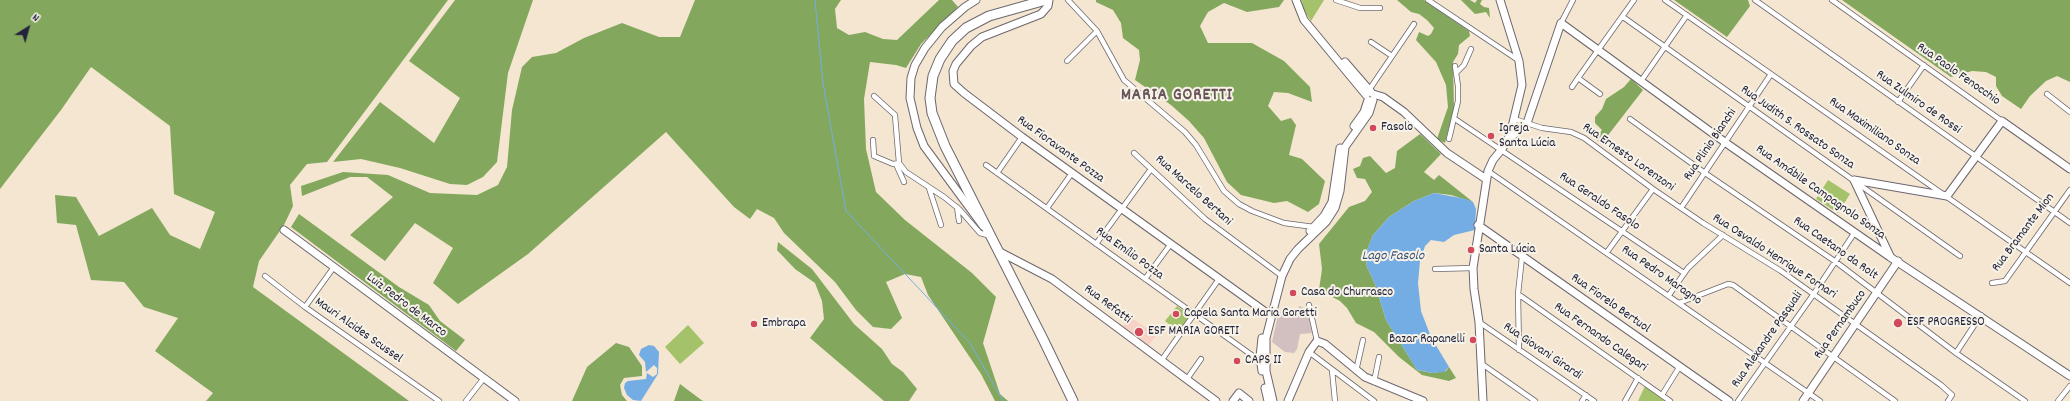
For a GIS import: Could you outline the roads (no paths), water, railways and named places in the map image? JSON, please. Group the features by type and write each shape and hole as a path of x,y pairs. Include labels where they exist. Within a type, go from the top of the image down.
{"highway":[{"path":"1046,0 976,21 952,41 940,59 933,76 930,98 932,113 945,146 990,236 1044,338 1073,401"}],"street":[{"path":"976,0 965,7 942,27 925,48 915,65 911,78 910,98 916,128 924,146 990,236"},
{"name":"Rua Fioravante Pozza","path":"1049,0 1048,6 1041,14 982,37 965,51 953,71 952,79 957,87 1022,137 1269,315"},
{"path":"1068,0 1097,31 1124,80 1185,132 1196,145 1224,191 1239,204 1252,211 1284,223 1316,228"},
{"path":"1296,0 1304,20 1371,96 1388,101 1410,116 1447,153 1486,179"},
{"path":"1299,0 1307,19 1328,47"},
{"path":"1337,0 1360,8 1380,8"},
{"path":"1428,0 1519,60"},
{"path":"1483,401 1479,322 1474,289 1473,268 1478,225 1488,171 1493,160 1507,141 1522,85 1519,60 1500,0"},
{"path":"1507,141 1527,124 1561,23 1573,0"},
{"path":"1572,87 1634,0"},
{"name":"Rua Maximiliano Sonza","path":"1665,0 2070,283"},
{"name":"Rua Zulmiro de Rossi","path":"1755,0 1976,158 2070,223"},
{"name":"Rua Paolo Fenocchio","path":"1832,0 2070,169"},
{"path":"1641,81 1687,15"},
{"name":"Rua Judith S. Rossato Sonza","path":"1623,17 1749,108 1854,180 1960,256"},
{"name":"Rua Amábile Campagnolo Sonza","path":"1561,23 1726,143 1890,257 1981,315 2070,376"},
{"path":"1268,401 1260,360 1261,342 1280,274 1290,259 1316,228 1331,215 1338,200 1345,147 1370,113 1371,96 1392,56 1414,24"},
{"path":"1067,61 1097,31"},
{"path":"1371,42 1392,56"},
{"path":"1456,73 1464,65 1471,49"},
{"path":"1898,102 1924,65"},
{"path":"1449,139 1455,119 1458,101 1455,66"},
{"name":"Rua Plinio Bianchi","path":"1681,208 1771,74"},
{"path":"1578,78 1600,94"},
{"path":"2047,94 2070,112"},
{"path":"874,96 895,115 898,164 904,182"},
{"name":"Rua Geraldo Fasolo","path":"1455,119 1502,149 1684,273"},
{"name":"Rua Ernesto Lorenzoni","path":"1514,119 1527,124 1578,134 1681,208"},
{"name":"Rua Caetano da Rolt","path":"1630,119 1705,173 1836,262 1956,352 2025,401"},
{"path":"1854,180 1947,196 2002,121"},
{"path":"996,173 1022,137"},
{"path":"873,140 874,156 898,164 906,172 957,207 980,233 990,236"},
{"name":"Rua Marcelo Bertani","path":"1134,153 1205,219 1280,274"},
{"name":"Rua Emílio Pozza","path":"986,165 1194,315 1260,360"},
{"path":"1096,244 1151,168"},
{"name":"Rua Pedro Maragno","path":"1488,171 1820,401"},
{"path":"1047,208 1072,173"},
{"path":"1854,180 1890,257"},
{"path":"930,188 941,225"},
{"path":"1607,252 1653,189"},
{"name":"Rua Bramante Mion","path":"1992,283 2005,281 2070,190"},
{"path":"957,207 959,221"},
{"name":"Rua Osvaldo Henrique Fornari","path":"1681,208 1781,271 1941,385 1952,395 1948,401"},
{"name":"Rua Fiorelo Bertuol","path":"1478,225 1729,401"},
{"name":"Luiz Pedro de Marco","path":"284,230 515,401"},
{"name":"Rua Alexandre Pasquali","path":"1738,401 1836,262 1855,232"},
{"path":"1669,295 1684,273 1723,235"},
{"path":"1145,279 1170,245"},
{"name":"Rua Refatti","path":"998,251 1052,278 1216,401"},
{"path":"1520,350 1518,294 1522,257"},
{"name":"Rua Pernambuco","path":"1803,401 1898,262"},
{"path":"305,306 334,267"},
{"path":"1435,269 1473,268"},
{"name":"Mauri Alcides Scussel","path":"265,276 439,401"},
{"path":"1161,361 1219,279"},
{"path":"1679,302 1728,284 1733,285 1895,401"},
{"name":"Rua Fernando Calegari","path":"1518,294 1670,401"},
{"path":"1288,401 1309,352 1317,341 1309,305"},
{"path":"1269,315 1265,360 1273,401"},
{"path":"1956,352 1981,315"},
{"name":"Rua Giovani Girardi","path":"1479,322 1594,401"},
{"path":"1356,371 1363,340"},
{"path":"1317,341 1325,344 1356,371 1374,382 1423,401"},
{"path":"1309,352 1374,401"},
{"path":"1374,382 1379,357"},
{"path":"1187,379 1201,359"},
{"path":"1482,364 1535,401"},
{"path":"1662,395 1680,366"},
{"path":"1332,370 1336,401"},
{"path":"466,401 484,378"},
{"path":"1626,401 1638,378"},
{"path":"2058,401 2070,386"},
{"path":"1233,401 1239,393 1249,401"},
{"path":"1582,401 1586,395"}],"water":[{"name":"Lago Fasolo","path":"1434,193 1466,199 1473,202 1476,209 1475,230 1454,235 1444,242 1431,240 1425,246 1420,261 1418,283 1421,311 1431,337 1449,367 1444,372 1432,373 1417,370 1386,320 1375,284 1367,267 1365,255 1373,235 1389,217 1414,201"},
{"path":"649,345 654,346 659,352 658,374 641,401 633,400 627,395 624,388 625,383 628,381 646,379 647,373 653,377 657,374 657,368 654,365 646,372 645,362 639,355 641,349"}],"waterway":[{"path":"815,0 823,83 846,211 970,343 1003,401"}],"place":[{"name":"Fasolo","path":"1373,128"},
{"name":"Igreja Santa Lúcia","path":"1491,136"},
{"name":"Santa Lúcia","path":"1471,250"},
{"name":"Casa do Churrasco","path":"1293,293"},
{"name":"Capela Santa Maria Goretti","path":"1176,314"},
{"name":"ESF PROGRESSO","path":"1898,323"},
{"name":"Embrapa","path":"754,324"},
{"name":"ESF MARIA GORETI","path":"1139,332"},
{"name":"Bazar Rapanelli","path":"1473,340"},
{"name":"CAPS II","path":"1237,361"}],"district":[{"name":"MARIA GORETTI","path":"1177,97"}]}
